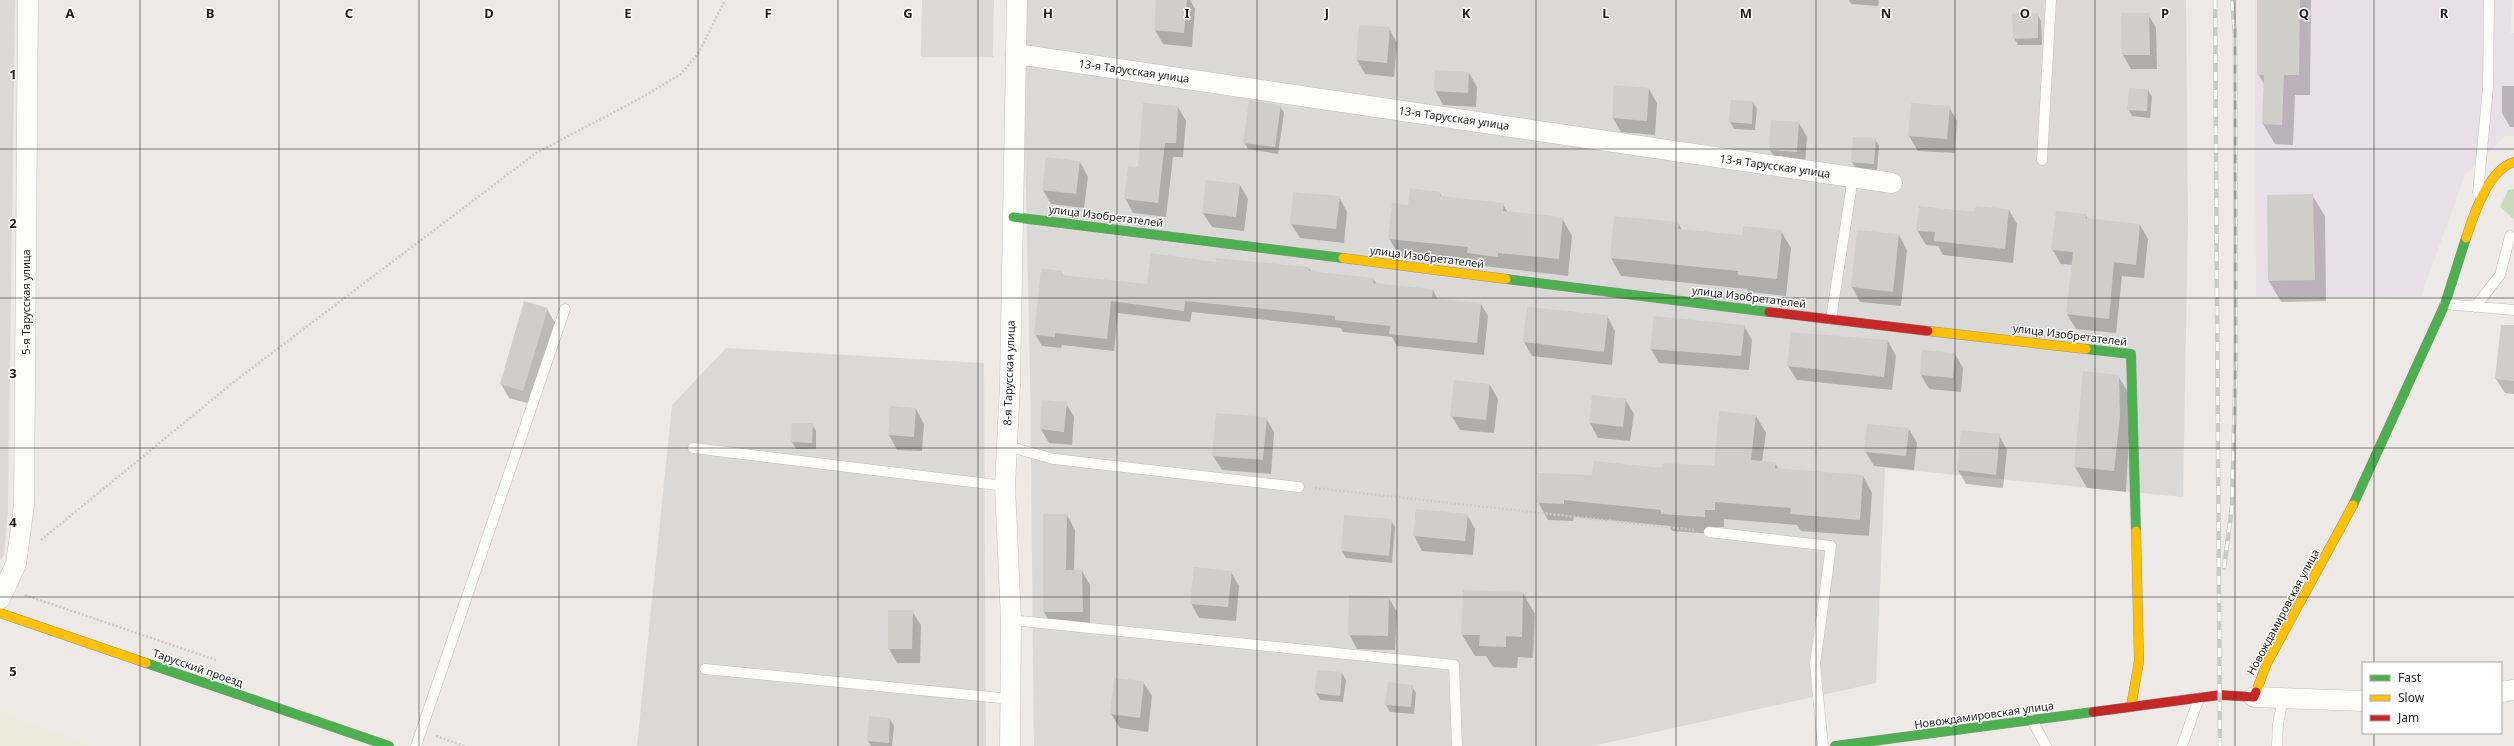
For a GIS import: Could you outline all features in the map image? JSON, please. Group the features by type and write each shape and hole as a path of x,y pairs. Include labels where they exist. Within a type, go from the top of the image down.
{"street":[{"name":"5-я Тарусская улица","path":"0,599 16,564 24,505 28,0"},
{"name":"8-я Тарусская улица","path":"1010,746 1011,620 1005,486 1017,0"},
{"name":"13-я Тарусская улица","path":"1016,54 1892,183"},
{"name":"Новождамировская улица","path":"1835,746 2220,695 2254,697 2267,663 2357,498 2445,304 2477,203 2504,165 2514,162"},
{"name":"улица Изобретателей","path":"1012,217 1831,319 2131,354 2138,661 2131,707"},
{"name":"Тарусский проезд","path":"0,613 389,746"},
{"path":"2502,692 2514,690"},
{"path":"2254,697 2362,701"}],"lane":[{"path":"2042,160 2051,0"},
{"path":"2477,203 2488,87 2489,0"},
{"path":"1831,319 1853,177"},
{"path":"2475,307 2500,276 2510,236"},
{"path":"2445,304 2514,310"},
{"path":"416,746 565,309"},
{"path":"1007,446 1054,459 1299,487"},
{"path":"693,448 1005,486"},
{"path":"1709,532 1831,546 1815,665 1823,746"},
{"path":"1011,620 1454,665 1457,746"},
{"path":"705,669 1011,699"},
{"path":"2182,746 2199,698"},
{"path":"2277,746 2278,724 2283,698"},
{"path":"2032,720 2046,746"},
{"path":"1925,735 1928,746"}],"path":[{"path":"16,564 54,528 235,381 536,153 641,98 681,74 699,52 725,0"},
{"path":"1299,487 1709,532"}],"shaded area":[{"path":"0,0 15,0 8,510 4,555 0,561"},
{"path":"922,0 994,0 993,57 921,57"},
{"path":"1024,0 2186,0 2188,223 2183,497 1885,468 1876,683 1593,746 1034,746 1030,376 1023,61"},
{"path":"2255,0 2512,0 2510,33 2514,33 2514,136 2505,136 2465,175 2421,296 2256,297"},
{"path":"726,348 984,363 986,746 637,746 672,405"},
{"path":"0,713 93,746 0,746"}],"green space":[{"path":"2514,189 2514,219 2500,207 2508,190"}],"building":[{"path":"1156,0 1187,0 1184,33 1154,30"},
{"path":"2257,0 2300,0 2299,75 2284,75 2282,125 2262,124 2264,75 2257,75"},
{"path":"2038,13 2038,38 2013,39 2012,14"},
{"path":"2121,13 2149,13 2150,55 2122,55"},
{"path":"1359,25 1390,27 1387,63 1356,60"},
{"path":"1435,70 1469,72 1468,93 1434,91"},
{"path":"1614,85 1649,88 1647,121 1612,118"},
{"path":"2129,88 2148,89 2147,111 2127,110"},
{"path":"1249,100 1281,105 1275,147 1243,143"},
{"path":"1731,100 1753,101 1752,124 1729,122"},
{"path":"1143,103 1178,106 1176,143 1165,143 1158,203 1124,199 1128,166 1138,167"},
{"path":"1911,103 1950,106 1947,139 1908,136"},
{"path":"1771,120 1799,122 1797,152 1769,150"},
{"path":"1853,137 1876,138 1874,164 1851,162"},
{"path":"1046,157 1080,161 1076,194 1042,190"},
{"path":"1206,180 1240,184 1236,217 1202,213"},
{"path":"1410,188 1440,192 1440,196 1504,203 1503,211 1563,217 1559,259 1498,253 1498,257 1467,253 1468,247 1388,239 1392,203 1408,205"},
{"path":"1293,192 1340,196 1336,229 1290,224"},
{"path":"2313,194 2315,280 2268,281 2267,195"},
{"path":"1919,206 1975,212 1976,206 2009,209 2005,249 1934,241 1935,232 1916,231"},
{"path":"2056,211 2087,214 2086,218 2140,224 2136,265 2114,262 2109,319 2066,314 2073,252 2051,250"},
{"path":"1614,216 1679,222 1678,229 1742,235 1743,226 1782,230 1777,279 1738,275 1738,271 1610,258"},
{"path":"1857,230 1899,234 1893,292 1851,287"},
{"path":"1151,253 1216,262 1216,258 1309,267 1309,271 1374,278 1373,283 1433,289 1432,298 1481,303 1477,343 1389,334 1390,326 1335,320 1335,316 1185,301 1184,311 1111,301 1107,339 1055,333 1055,337 1034,335 1041,268 1062,271 1062,275 1147,284"},
{"path":"524,301 548,308 523,391 500,384"},
{"path":"1527,307 1608,315 1604,352 1523,342"},
{"path":"1654,316 1745,325 1741,356 1650,349"},
{"path":"2501,325 2514,325 2514,381 2495,379"},
{"path":"1791,332 1888,340 1884,377 1787,366"},
{"path":"1922,350 1955,353 1953,378 1920,375"},
{"path":"2083,371 2119,375 2120,417 2114,471 2074,467"},
{"path":"1454,380 1490,384 1486,420 1450,416"},
{"path":"1592,395 1626,399 1623,427 1589,423"},
{"path":"1042,400 1067,402 1064,432 1040,429"},
{"path":"890,406 916,408 914,437 888,435"},
{"path":"1719,411 1756,415 1751,460 1776,462 1775,468 1863,475 1860,520 1790,514 1791,508 1715,502 1715,510 1705,510 1705,517 1661,514 1661,510 1564,500 1564,504 1537,503 1538,473 1592,475 1594,461 1663,468 1664,463 1714,466"},
{"path":"1216,413 1267,417 1263,460 1212,456"},
{"path":"792,423 813,423 812,443 791,442"},
{"path":"1867,424 1909,428 1906,456 1864,452"},
{"path":"1961,430 2000,434 1996,475 1957,470"},
{"path":"1416,509 1468,514 1465,541 1413,536"},
{"path":"1043,514 1067,514 1066,570 1082,570 1083,612 1043,612"},
{"path":"1344,515 1392,519 1389,556 1341,551"},
{"path":"1194,567 1232,571 1228,607 1190,604"},
{"path":"1463,590 1523,592 1522,637 1506,636 1506,647 1479,646 1480,635 1461,635"},
{"path":"1349,595 1389,596 1388,636 1348,635"},
{"path":"888,610 913,610 912,649 888,649"},
{"path":"1317,670 1342,672 1340,696 1314,693"},
{"path":"1114,678 1144,681 1140,718 1110,714"},
{"path":"1388,682 1413,685 1411,707 1385,705"},
{"path":"869,716 890,718 889,743 867,741"}],"railway":[{"path":"2215,0 2220,746"},
{"path":"2224,568 2232,506 2236,352 2235,35 2232,0"}],"traffic: fast":[{"path":"1013,217 1343,258"},
{"path":"2353,505 2445,304 2466,238"},
{"path":"1506,279 1769,312"},
{"path":"2086,349 2131,354 2136,531"},
{"path":"146,663 389,746"},
{"path":"1835,746 2093,712"}],"traffic: slow":[{"path":"2466,238 2473,217 2489,183 2505,167 2514,162"},
{"path":"1343,258 1506,279"},
{"path":"1928,331 2086,349"},
{"path":"2256,692 2267,663 2353,505"},
{"path":"2131,707 2139,661 2136,531"},
{"path":"0,613 146,663"}],"traffic: jam":[{"path":"1769,312 1928,331"},
{"path":"2093,712 2220,695 2254,697 2256,692"}]}
